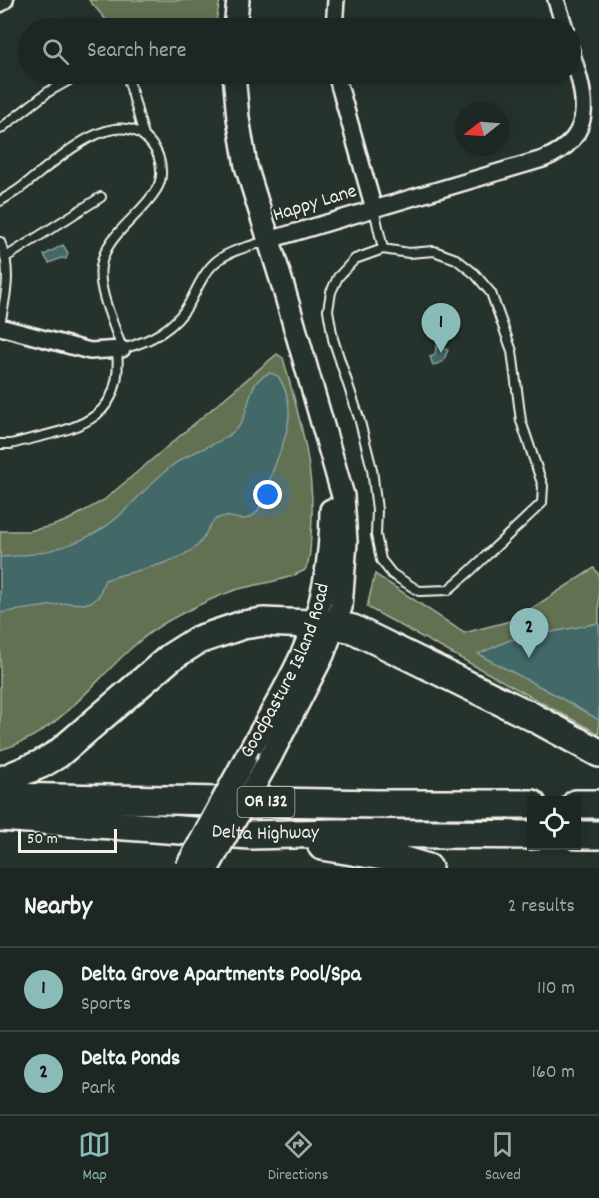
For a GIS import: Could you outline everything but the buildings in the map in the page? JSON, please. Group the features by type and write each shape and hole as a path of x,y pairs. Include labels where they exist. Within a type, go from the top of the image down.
{"highway":[{"path":"0,781 33,768 58,753 171,657 198,640 232,628 263,622 325,624 353,629 532,717 599,753"},
{"name":"Delta Highway","path":"0,797 378,804 527,804"},
{"path":"581,804 599,804"},
{"name":"Delta Highway","path":"0,818 250,835 337,832 527,834"},
{"path":"250,835 394,858 428,868"},
{"path":"581,835 599,835"}],"street":[{"path":"0,4 5,0"},
{"path":"236,18 238,0"},
{"path":"335,18 336,0"},
{"path":"556,0 562,18"},
{"name":"Goodpasture Island Road","path":"186,868 303,651 341,607 346,542 343,496 241,144 235,84"},
{"name":"Happy Lane","path":"339,84 374,209"},
{"name":"Happy Lane","path":"269,240 543,159 571,143 580,127 584,102 581,84"},
{"path":"0,325 90,351 120,350"},
{"name":"Goodpasture Island Road","path":"208,868 270,758 323,655 325,624"}],"lane":[{"path":"0,129 60,84"},
{"path":"130,84 144,136"},
{"path":"0,201 60,157 96,135 112,129 125,128 144,136 158,157 161,170 160,183 150,199 111,242 104,254 100,269 101,283 120,350 116,388 108,404 89,421 73,427 11,444 0,444"},
{"path":"6,257 101,197"},
{"path":"374,209 383,249"},
{"path":"120,350 157,336 175,322 188,305 204,275 218,260 269,240"},
{"path":"0,242 6,257 7,290 0,325"},
{"path":"383,249 409,253 434,251 456,259 475,274 491,293 512,351 521,421 543,486 542,503 448,590 418,591 392,574 381,560 376,536 377,510 372,469 359,418 333,339 328,310 331,292 338,277 355,259 383,249"}],"green space":[{"path":"89,0 220,0 217,18 104,18"},
{"path":"277,354 283,358 309,467 312,512 310,553 305,570 221,595 168,621 126,653 48,727 0,750 0,531 28,531 52,526 104,500"},
{"path":"594,568 599,575 599,734 367,607 375,574 464,633 514,620"}],"water":[{"path":"63,245 68,253 66,259 61,258 49,263 44,255"},
{"path":"436,346 448,350 443,362 433,365 430,357 435,355"},
{"path":"270,373 278,376 284,388 288,400 288,423 286,435 258,511 247,519 227,516 216,519 200,543 187,553 165,563 105,580 98,597 91,602 0,613 0,557 32,554 63,547 107,526 168,469 233,432 243,419 256,382"},
{"path":"599,623 599,720 478,654 510,640"}],"place":[{"name":"Delta Grove Apartments Pool/Spa","path":"441,353"},
{"name":"Delta Ponds","path":"529,658"}]}
